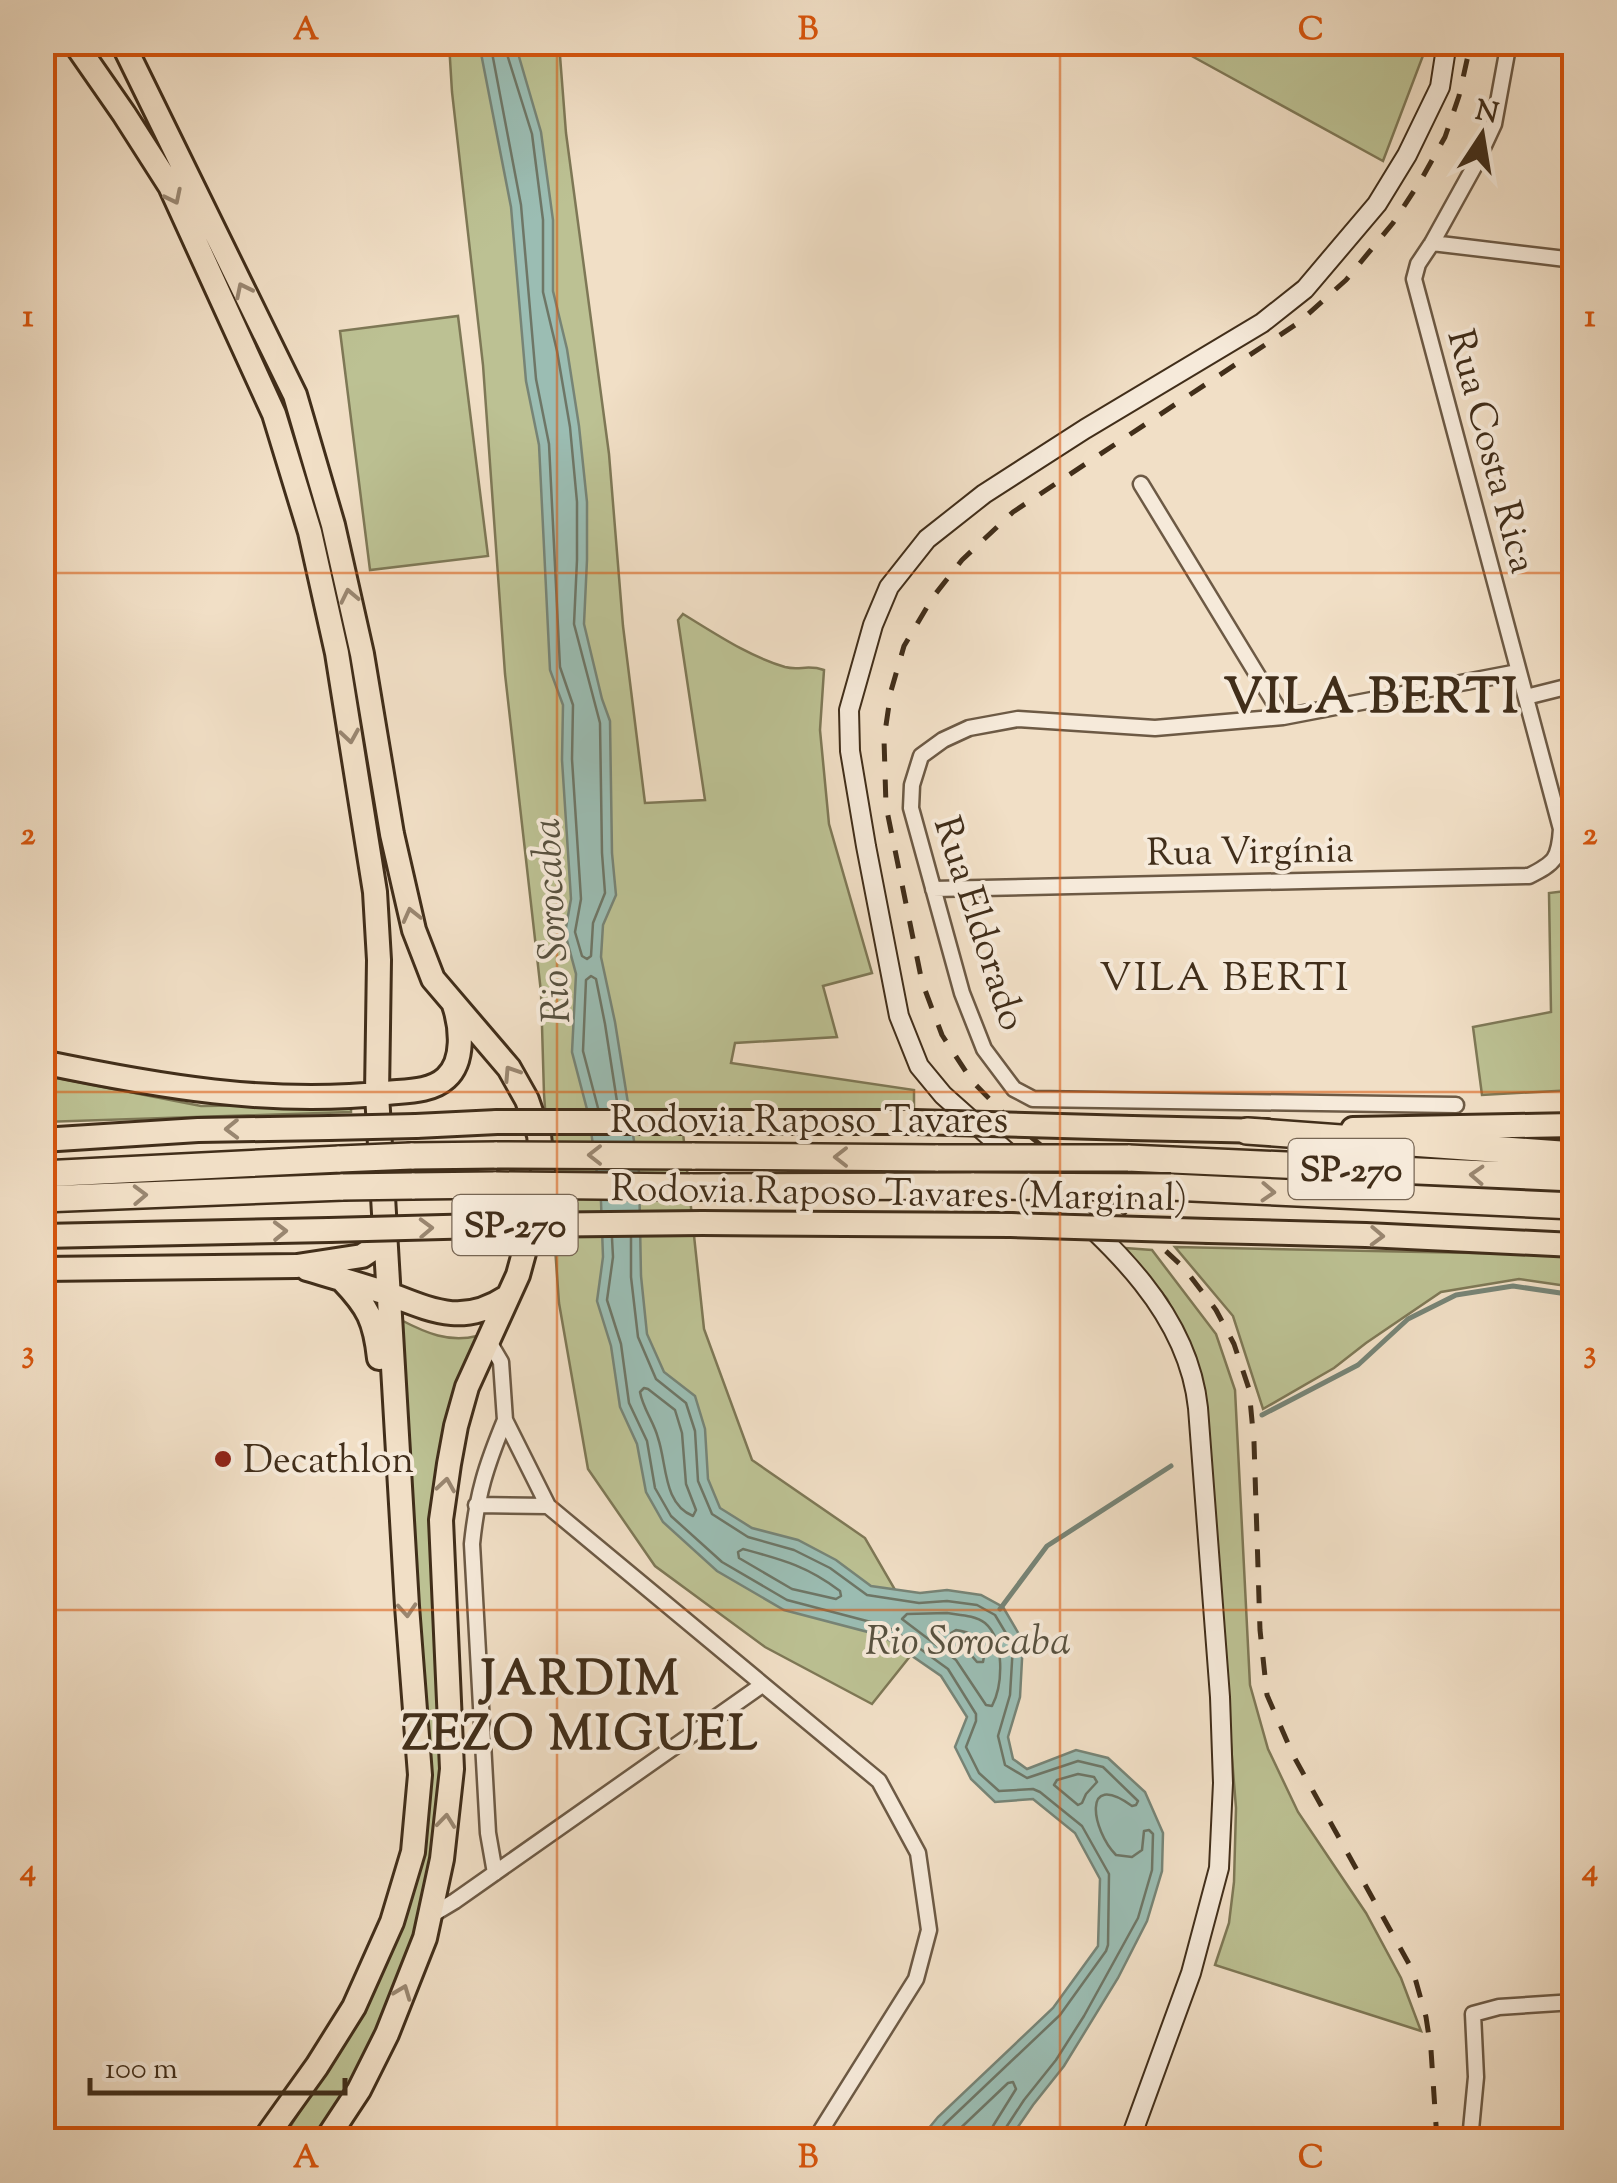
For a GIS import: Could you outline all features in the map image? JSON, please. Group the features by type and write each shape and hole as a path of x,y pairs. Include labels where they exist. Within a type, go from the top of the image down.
{"highway":[{"path":"122,42 295,396 334,526 414,930 433,979 509,1068 527,1100 539,1135 544,1180 518,1275 467,1387 456,1426 441,1520 452,1770 442,1859 429,1917 387,2034 359,2090 326,2140"},
{"path":"76,48 170,186 274,414 310,532 336,653 375,892 379,960 377,1094 420,1775 413,1852 392,1922 354,2007 264,2140"},
{"path":"42,1062 203,1092 322,1098 413,1090 446,1078 455,1064 459,1036 452,1001"},
{"path":"378,1031 395,1072 413,1090"},
{"path":"322,1098 346,1086 360,1073 369,1060 378,1031"},
{"name":"Rodovia Raposo Tavares (Marginal)","path":"42,1140 198,1130 497,1122 914,1122 1247,1131 1574,1125"},
{"path":"1247,1131 1574,1155"},
{"name":"Rodovia Raposo Tavares","path":"42,1174 497,1154 1128,1158 1574,1178"},
{"name":"Rodovia Raposo Tavares","path":"42,1199 496,1185 974,1186 1171,1187 1574,1206"},
{"name":"Rodovia Raposo Tavares (Marginal)","path":"42,1236 702,1223 1010,1225 1574,1245"},
{"path":"42,1269 296,1266 362,1256 385,1234"},
{"path":"296,1266 448,1314 469,1314 507,1297"},
{"path":"340,1279 369,1310 381,1375 394,1394"},
{"path":"245,2140 354,2007"}],"main road":[{"path":"1130,2140 1190,1973 1219,1868 1221,1714 1196,1389 1183,1347 1163,1310 1123,1258 943,1096 919,1066 899,1016 850,751 849,710 873,625 889,587 927,539 984,494 1262,323 1305,289 1377,204 1407,155 1440,86 1447,42"}],"street":[{"name":"Rua Costa Rica","path":"1509,42 1494,124 1418,264 1414,280 1561,829 1560,853"},
{"path":"1432,242 1574,260"},
{"path":"1141,484 1282,717"},
{"name":"Rua Eldorado","path":"1456,1105 1033,1099 1014,1089 984,1049 962,993 910,808 912,785 921,756 969,728 1018,719 1155,728 1282,717 1518,672"},
{"path":"1526,697 1574,684"},
{"name":"Rua Virgínia","path":"933,889 1528,876 1549,866 1560,853"},
{"path":"487,1339 501,1362 505,1420 548,1506 879,1781 918,1853 930,1930 916,1979 815,2140"},
{"path":"495,1873 488,1834 472,1544 486,1466 505,1420"},
{"path":"476,1505 548,1506"},
{"path":"429,1917 762,1686"},
{"path":"1470,2140 1476,2077 1473,2014 1498,2007 1574,2002"}],"green space":[{"path":"449,43 559,43 566,133 609,454 623,626 645,803 705,800 678,620 683,614 771,662 790,668 824,670 820,730 829,824 872,973 823,986 837,1037 735,1043 731,1063 914,1090 914,1112 681,1114 704,1329 752,1460 865,1538 912,1619 911,1655 872,1704 765,1647 655,1566 588,1469 559,1303 541,992 505,674 483,365"},
{"path":"1168,43 1426,43 1383,161"},
{"path":"458,316 488,556 370,570 340,331"},
{"path":"1574,890 1574,1090 1482,1095 1473,1027 1551,1012 1549,893"},
{"path":"42,1075 201,1106 351,1104 351,1112 43,1122"},
{"path":"1175,1247 1574,1255 1574,1287 1519,1279 1441,1292 1334,1368 1263,1409 1233,1316"},
{"path":"1125,1248 1152,1250 1216,1334 1235,1390 1250,1685 1268,1749 1298,1812 1366,1913 1401,1978 1421,2031 1215,1965 1229,1923 1236,1808 1203,1394 1195,1354 1167,1299"},
{"path":"401,1320 438,1336 477,1336 455,1399 438,1828 420,1919 380,2030 315,2140 282,2140 356,2020 427,1771"}],"water":[{"name":"Rio Sorocaba","path":"479,43 515,43 541,132 553,220 553,291 567,349 587,502 584,624 610,721 616,895 603,925 601,957 639,1172 641,1276 647,1334 664,1372 695,1396 705,1429 708,1479 720,1508 752,1528 798,1540 836,1560 871,1586 981,1595 1003,1607 1023,1641 1020,1697 1008,1737 1013,1759 1027,1769 1076,1750 1108,1758 1145,1792 1163,1833 1162,1871 1147,1921 1118,1978 1064,2066 1009,2140 919,2140 938,2117 1053,2008 1098,1946 1100,1879 1075,1833 1033,1799 995,1802 971,1779 955,1747 967,1717 941,1676 883,1636 784,1610 717,1571 663,1522 646,1492 637,1444 620,1407 611,1346 597,1301 603,1257 601,1202 589,1117 572,1052 576,974 565,933 571,899 562,760 563,705 550,670 539,445 526,381 511,207"}],"waterway":[{"path":"1262,1415 1358,1365 1408,1319 1456,1295 1513,1286 1574,1295"},
{"path":"1000,1609 1047,1546 1171,1466"}],"railway":[{"path":"1437,2140 1431,2050 1413,1971 1293,1755 1267,1695 1260,1630 1254,1442 1249,1389 1234,1344 1216,1310 1184,1268 1129,1217 1010,1120 972,1081 942,1035 922,982 886,806 884,739 891,691 904,646 933,597 962,560 1013,512 1298,323 1346,280 1393,223 1445,137 1471,42"}],"place":[{"name":"Decathlon","path":"223,1459"}],"district":[{"name":"VILA BERTI","path":"1372,695"},
{"name":"VILA BERTI","path":"1225,976"},
{"name":"JARDIM ZEZO MIGUEL","path":"581,1704"}]}
